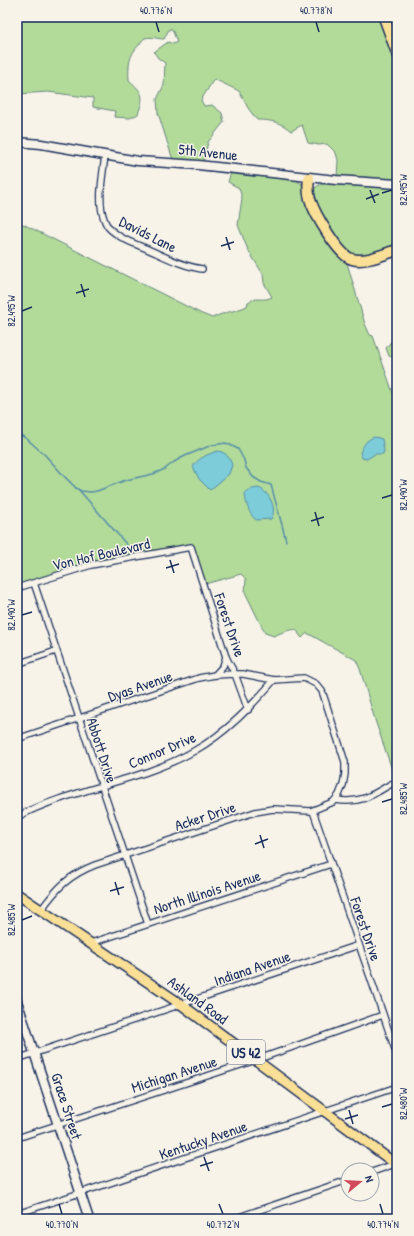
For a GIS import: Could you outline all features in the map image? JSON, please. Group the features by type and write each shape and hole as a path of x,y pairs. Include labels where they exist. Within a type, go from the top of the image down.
{"highway":[{"path":"384,17 397,54"},
{"path":"388,17 397,42"},
{"path":"309,178 309,196 313,206 344,255 351,259 360,260 397,250"}],"main road":[{"name":"Ashland Road","path":"17,894 182,1005 396,1165"}],"street":[{"name":"5th Avenue","path":"17,142 41,144 138,161 198,165 309,178 397,184"},
{"name":"Davids Lane","path":"105,156 101,203 102,213 108,226 119,236 136,244 190,267 202,269"},
{"name":"Von Hof Boulevard","path":"17,588 102,562 191,547"},
{"name":"Forest Drive","path":"191,547 226,657 235,674 243,674 274,680 304,678 316,684 322,691 342,752 345,766 343,785 336,800"},
{"name":"Abbott Drive","path":"34,583 148,924"},
{"path":"17,664 56,651"},
{"path":"215,675 223,666 226,657"},
{"path":"235,674 248,710"},
{"name":"Dyas Avenue","path":"17,740 199,678 215,675 235,674"},
{"name":"Connor Drive","path":"17,817 39,807 151,770 193,752 222,733 248,710 274,680"},
{"name":"Acker Drive","path":"42,910 57,889 74,875 86,868 255,812 273,810 313,810 336,800 350,802 372,796 391,784"},
{"name":"Forest Drive","path":"313,810 397,1055"},
{"name":"North Illinois Avenue","path":"91,943 331,864"},
{"name":"Indiana Avenue","path":"17,1059 359,945"},
{"name":"Grace Street","path":"17,1001 89,1219"},
{"name":"Michigan Avenue","path":"17,1138 256,1060 383,1015"},
{"name":"Kentucky Avenue","path":"17,1214 326,1112 397,1087"},
{"path":"380,1170 396,1165"},
{"path":"233,1219 340,1183"}],"green space":[{"path":"17,17 380,17 397,67 397,180 337,177 338,160 336,153 327,144 319,145 308,143 302,125 291,131 283,125 275,122 257,120 248,108 239,91 214,79 201,100 204,106 212,105 222,113 224,122 208,142 203,163 173,160 158,113 157,99 164,85 165,63 158,58 154,52 168,42 173,44 177,42 172,29 169,29 164,39 150,37 144,38 131,57 129,65 129,80 140,91 142,102 138,114 130,118 114,117 115,111 93,107 93,98 48,92 17,94"},
{"path":"231,172 296,180 302,184 341,258 347,263 365,324 370,335 373,336 397,404 397,784 356,660 307,633 302,638 296,630 274,636 265,633 245,592 246,579 241,574 205,584 192,544 86,564 17,586 17,221 212,318 247,306 248,302 251,300 272,297 264,283 263,274 248,250 238,225 242,198 239,188 228,182"},
{"path":"324,184 397,188 397,246 370,254 357,256 346,251 326,222 315,202 313,191 317,186"},
{"path":"397,334 397,359 389,356 386,348"}],"water":[{"path":"375,437 382,439 383,454 375,454 367,459 362,458 360,453 364,445 369,439"},
{"path":"218,451 227,456 232,465 229,474 210,490 199,479 193,467 200,459"},
{"path":"258,488 269,496 273,506 273,515 271,519 256,520 249,511 245,492"}],"waterway":[{"path":"17,433 27,439 45,455 76,488"},
{"path":"76,488 81,491 97,491 126,480 153,474 165,469 185,456 212,445 226,443 238,449 244,460 246,468 253,477 261,482 271,485 286,541"},
{"path":"79,490 127,545"}]}
